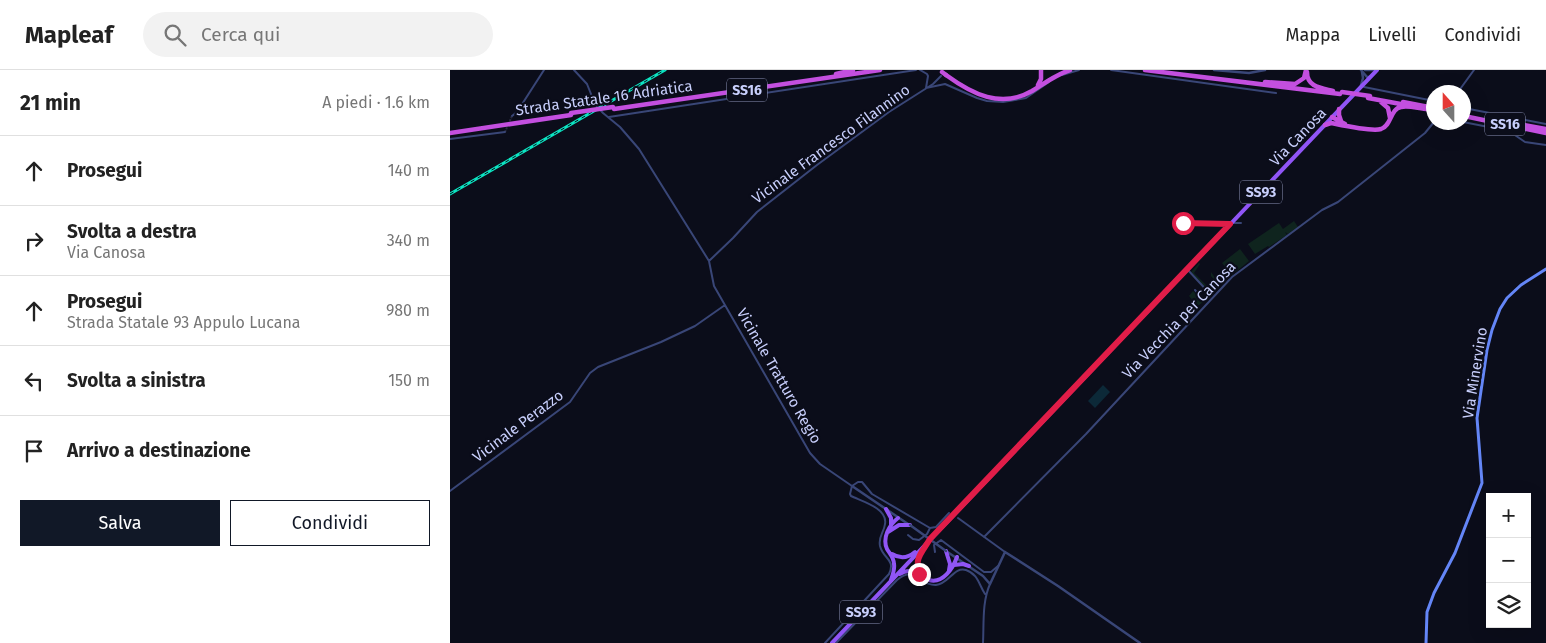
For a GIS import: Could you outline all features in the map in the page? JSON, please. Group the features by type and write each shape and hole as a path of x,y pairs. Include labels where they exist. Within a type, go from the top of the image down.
{"highway":[{"name":"SS16","path":"836,74 853,70"},
{"name":"Strada Statale 16 Adriatica","path":"613,108 861,70"},
{"name":"Strada Statale 16 Adriatica","path":"450,132 880,70"},
{"path":"1036,88 1041,80 1041,70"},
{"path":"942,73 971,92 993,98 1013,98 1028,93 1053,77 1070,70"},
{"path":"1145,70 1333,91"},
{"path":"1168,70 1369,97 1426,108"},
{"path":"1265,82 1297,83 1304,78 1307,70"},
{"path":"1307,70 1307,77 1312,84 1341,93"},
{"path":"1369,97 1385,104 1389,110 1390,118"},
{"path":"1325,124 1343,124 1377,130 1387,125 1395,110 1401,107 1426,109"},
{"path":"1339,109 1339,115 1343,124"},
{"name":"SS16","path":"1471,116 1546,131"},
{"path":"1332,117 1334,121 1343,124"}],"main road":[{"name":"Via Canosa","path":"930,539 1376,70"},
{"name":"Via Minervino","path":"1426,643 1427,612 1434,593 1455,553 1482,483 1477,433 1488,346 1492,330 1500,309 1507,298 1521,285 1546,269"},
{"path":"886,509 891,518 892,526"},
{"path":"891,582 895,567 885,542 888,532 898,518"},
{"path":"892,526 910,525"},
{"path":"889,553 900,558 906,557 930,539"},
{"path":"924,577 917,563 918,558 930,539"},
{"name":"SS93","path":"834,643 930,539"},
{"path":"946,550 952,565"},
{"path":"891,582 903,572 909,571 930,580 940,579 948,573 957,557"},
{"path":"952,565 963,564 969,566"}],"street":[{"path":"512,116 517,112 544,70"},
{"path":"574,70 587,84 595,104 620,127 639,149 709,261"},
{"path":"609,117 916,70"},
{"path":"920,70 928,76 926,88 945,84 967,95 996,102 1026,98 1054,80 1079,70"},
{"path":"1111,70 1276,92"},
{"path":"1214,70 1252,73 1265,70"},
{"path":"1363,71 1376,70"},
{"path":"1463,85 1474,70"},
{"path":"1363,71 1367,77 1370,77"},
{"path":"1363,71 1360,87 1426,99"},
{"name":"Vicinale Francesco Filannino","path":"709,261 764,206 889,112 926,88 942,73"},
{"path":"1471,109 1546,124"},
{"path":"1471,124 1509,131 1525,142 1546,144"},
{"name":"Via Vecchia per Canosa","path":"984,537 1086,434 1232,276 1322,210 1338,202 1427,130"},
{"path":"450,139 505,132"},
{"path":"1183,223 1241,223"},
{"name":"Vicinale Tratturo Regio","path":"709,261 714,286 810,453 820,464 852,486"},
{"path":"1187,269 1211,295 1205,301 1195,290"},
{"path":"1196,286 1200,282"},
{"name":"Vicinale Perazzo","path":"450,491 570,402 590,373 598,367 696,326 725,305"},
{"path":"825,643 862,605 889,574 890,570 890,563 880,545 881,534 886,522 884,517 881,512 868,502 851,496 852,486 862,482 872,494 930,528 936,527 949,513"},
{"path":"852,486 957,557 983,576 990,584"},
{"path":"958,518 1140,643"},
{"path":"908,535 913,539 919,540 927,534 930,528"},
{"path":"935,552 934,545 941,540 984,572 991,572 998,566"},
{"path":"983,643 985,594 1005,552"},
{"path":"834,643 903,575 914,575 925,583 935,585 946,582 956,571 969,572 978,579 985,594"},
{"path":"983,576 992,578"}],"green space":[{"path":"1294,221 1298,227 1288,234 1285,232 1287,235 1255,254 1248,244 1279,223 1283,229"},
{"path":"1240,249 1249,261 1232,275 1222,263"},
{"path":"1199,263 1194,273 1210,289 1216,282 1211,276 1211,272 1220,285 1212,295 1191,272"},
{"path":"1193,291 1203,302 1198,306 1189,296"}],"water":[{"path":"1103,385 1110,392 1095,408 1088,401"}],"tunnel":[{"path":"505,132 512,116"}],"railway":[{"path":"450,194 665,70"}],"route":[{"path":"919,574 924,577 917,563 918,558 930,539 1230,224 1183,223"}]}
